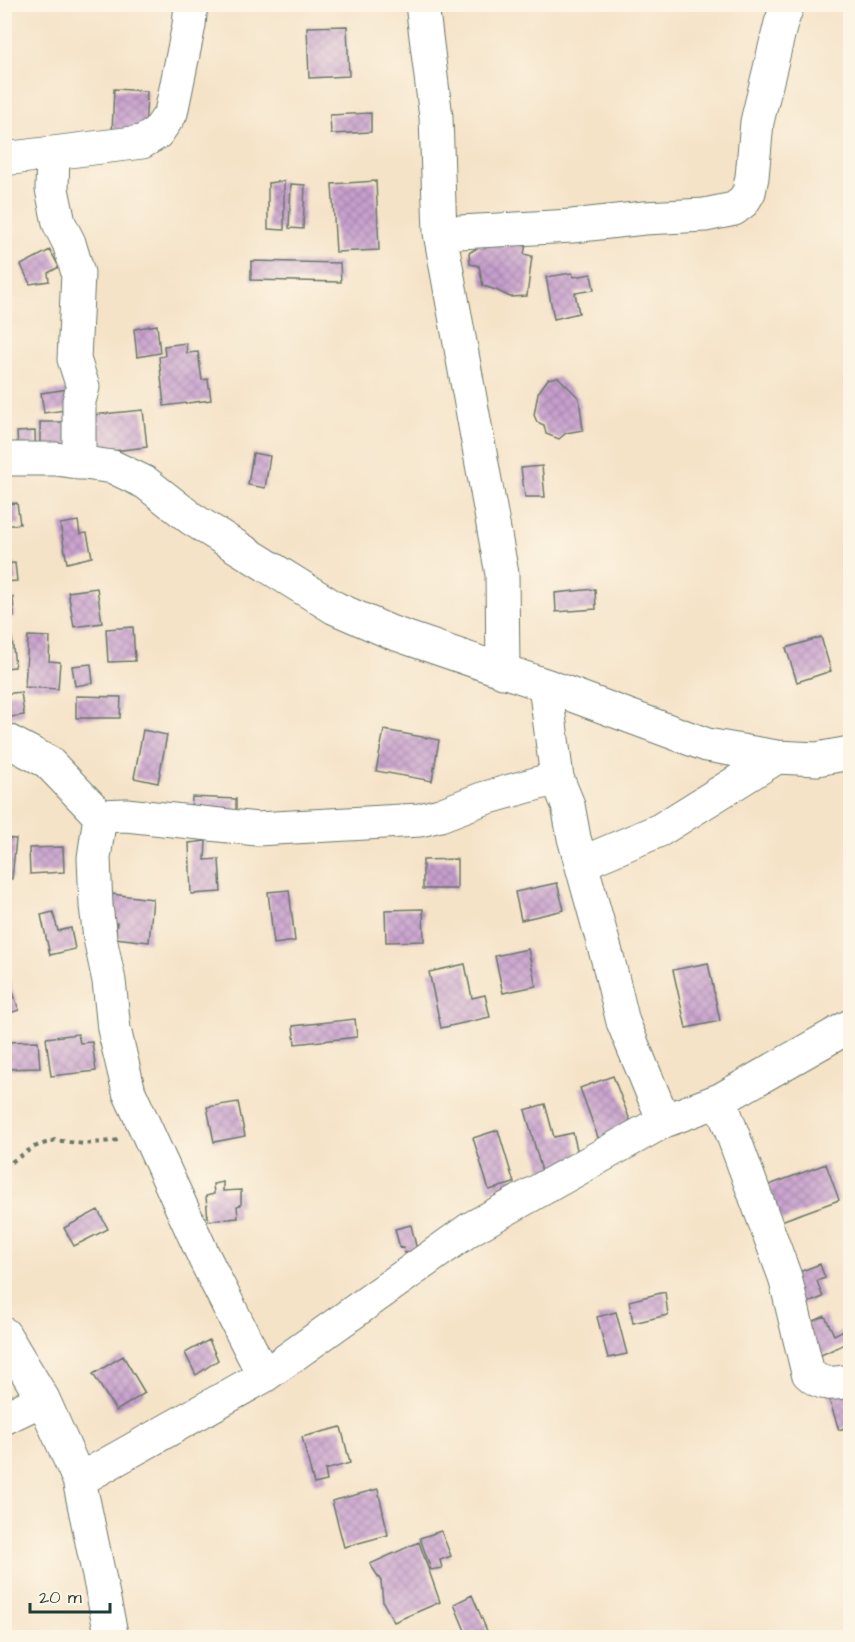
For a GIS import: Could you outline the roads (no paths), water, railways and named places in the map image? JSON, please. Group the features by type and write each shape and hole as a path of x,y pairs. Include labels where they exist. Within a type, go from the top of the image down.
{"street":[{"path":"4,159 142,142 157,133 171,113 189,25 191,4"},
{"path":"422,4 436,117 440,233 502,574 503,672"},
{"path":"440,233 705,215 734,209 743,202 749,192 757,122 781,23 788,4"},
{"path":"53,153 52,189 59,223 69,243 78,273 74,359 83,387 79,400 79,463"},
{"path":"4,459 56,459 113,468 146,483 192,519 335,608 390,632 545,685 707,745 777,758 817,759 850,753"},
{"path":"545,685 557,778 568,805 574,838 623,1022 664,1121"},
{"path":"4,739 48,762 100,816 126,815 256,829 420,820 482,799 557,778"},
{"path":"582,863 660,830 777,758"},
{"path":"100,816 94,878 100,938 109,981 114,1029 129,1092 205,1259 264,1376"},
{"path":"80,1480 264,1376 470,1229 664,1121 720,1100 850,1026"},
{"path":"720,1100 785,1277 808,1373 817,1382 832,1384 850,1381"},
{"path":"4,1334 43,1399 80,1480 112,1638"},
{"path":"4,1418 43,1399"}]}
